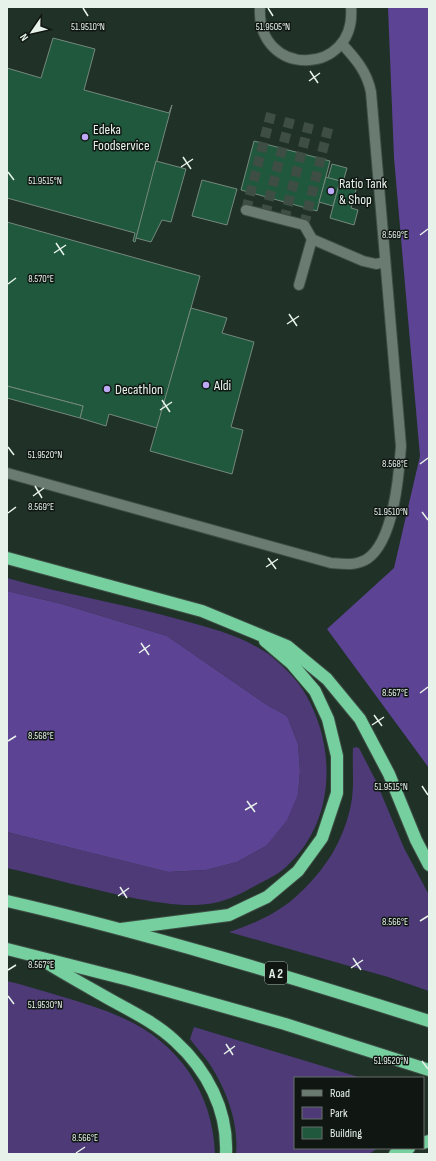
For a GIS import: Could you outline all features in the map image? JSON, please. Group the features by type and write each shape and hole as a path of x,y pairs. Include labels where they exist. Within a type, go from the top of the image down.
{"highway":[{"path":"7,558 202,611 287,646 327,679 360,719 389,774 416,840 429,865"},
{"path":"121,929 229,914 267,897 298,871 322,838 337,793 337,756 328,719 315,691 292,664 256,634"},
{"name":"A 2","path":"7,901 121,929 291,977 429,1021"},
{"path":"7,949 129,980 285,1024 429,1070"},
{"path":"32,955 147,1021 175,1040 197,1063 215,1094 224,1119 226,1154"},
{"path":"395,1154 407,1149"}],"street":[{"path":"260,7 259,19 263,34 272,47 285,56 300,61 316,60 330,54 342,44 351,26 352,7"},
{"path":"7,473 331,563 346,565 357,563 367,559 376,550 387,530 398,485 401,446 371,92 365,73 359,63 342,44"},
{"path":"246,210 304,225 312,239 364,261 376,264 385,262"},
{"path":"298,285 312,239"}],"green space":[{"path":"7,578 51,590 163,615 219,631 261,649 271,656 290,674 303,689 316,716 323,738 326,762 326,785 322,807 314,829 302,849 286,867 271,877 230,898 220,902 195,905 138,899 7,868 7,832 168,872 206,870 237,862 266,846 298,794 300,771 298,744 287,716 267,705 167,636 62,604 7,591"},
{"path":"353,748 359,748 376,781 404,848 429,895 429,991 388,977 229,932 257,921 287,904 313,880 327,862 343,831 350,809 353,786"},
{"path":"7,981 108,1012 123,1018 161,1041 189,1072 200,1091 208,1111 213,1132 215,1154 7,1154"},
{"path":"194,1027 359,1077 294,1077 294,1149 376,1149 369,1154 236,1154 233,1118 226,1095 209,1063 190,1039"}],"shaded area":[{"path":"388,7 429,7 429,768 327,629 394,568 420,456 394,158"},
{"path":"7,591 62,604 167,636 267,705 287,716 298,744 300,771 298,794 287,820 266,846 237,862 206,870 168,872 7,832"}],"building":[{"name":"Edeka Foodservice","path":"53,38 95,49 84,90 169,113 172,105 135,242 133,241 135,233 7,198 7,68 41,78"},
{"path":"254,141 330,161 317,211 241,190"},
{"path":"156,161 186,169 171,222 162,220 151,242 136,238"},
{"path":"332,164 347,168 343,182 328,178"},
{"path":"326,177 340,181 333,206 319,202"},
{"path":"202,180 237,189 227,225 192,216"},
{"path":"340,181 357,186 351,208 358,210 354,225 330,218"},
{"path":"7,222 200,276 157,428 109,414 106,426 80,418 83,406 7,386"},
{"name":"Aldi","path":"191,308 227,318 222,333 254,342 231,427 243,430 232,474 150,451"},
{"path":"7,386 83,406 80,418 7,398"}],"tunnel":[{"path":"246,210 272,110"},
{"path":"265,215 291,115"},
{"path":"284,220 310,120"},
{"path":"304,225 329,125"}],"place":[{"name":"Edeka Foodservice","path":"85,137"},
{"name":"Ratio Tank & Shop","path":"331,191"},
{"name":"Aldi","path":"206,385"},
{"name":"Decathlon","path":"107,389"}]}
